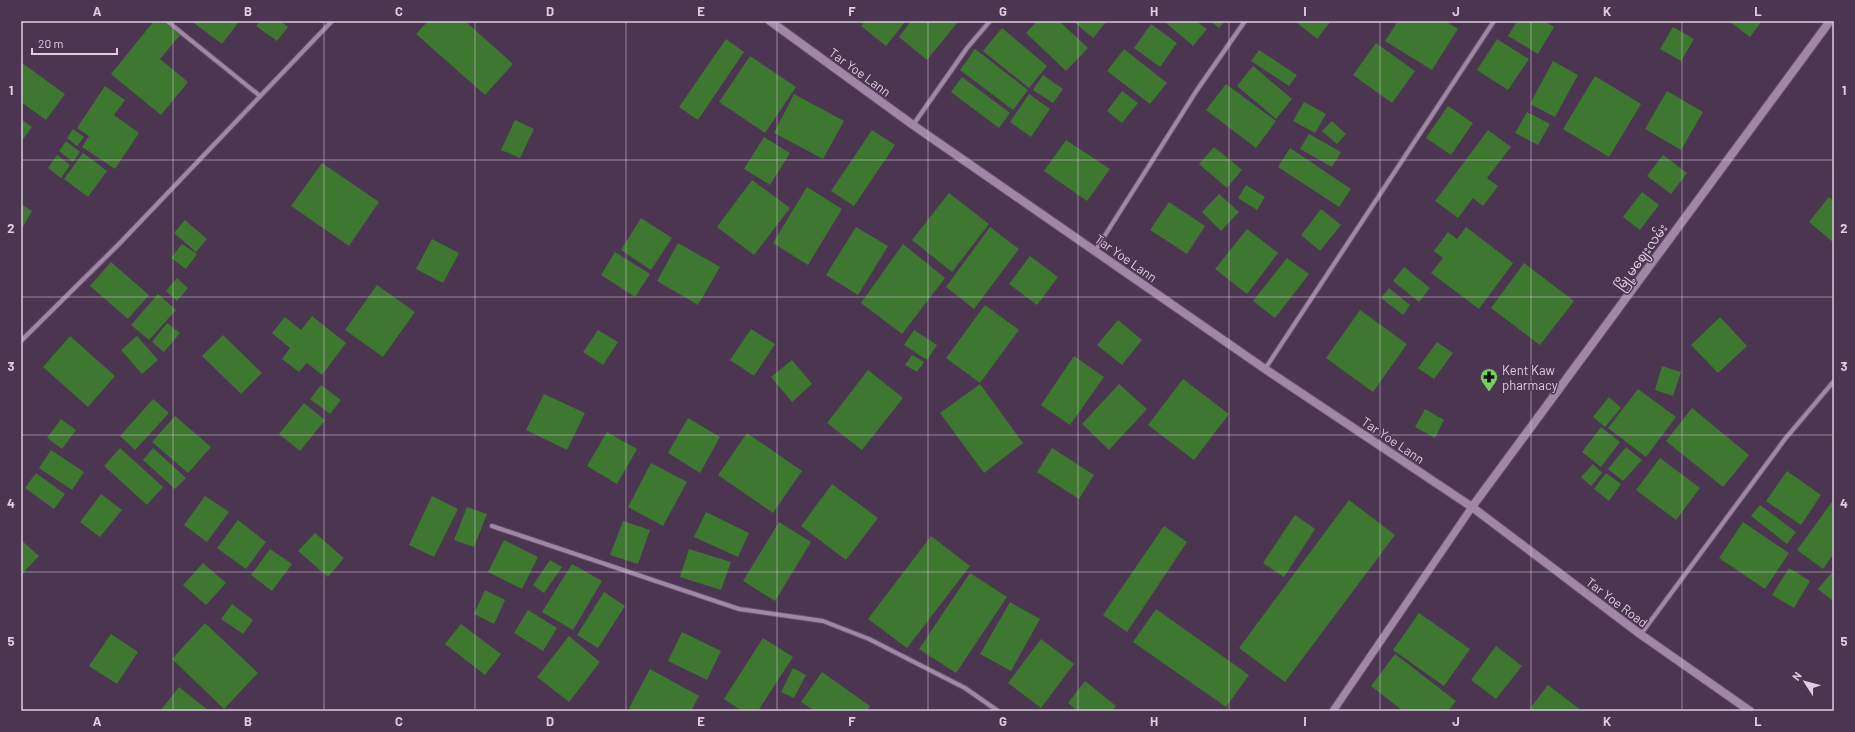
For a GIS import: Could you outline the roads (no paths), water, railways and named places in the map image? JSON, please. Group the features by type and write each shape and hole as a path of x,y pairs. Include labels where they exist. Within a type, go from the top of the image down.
{"main road":[{"name":"Tar Yoe Lann","path":"770,21 913,125 1265,369 1472,507"},
{"name":"မြို့မဈေးလမ်း","path":"1472,507 1830,21"},
{"name":"Tar Yoe Road","path":"1472,507 1640,634 1750,711"}],"street":[{"path":"167,21 260,96"},
{"path":"21,341 120,243 332,21"},
{"path":"913,125 967,48 990,21"},
{"path":"1095,251 1197,90 1245,21"},
{"path":"1265,369 1494,21"},
{"path":"1640,634 1785,439 1834,380"},
{"path":"1333,711 1472,507"},
{"path":"492,526 739,609 823,621 869,639 965,688 998,711"}],"place":[{"name":"Kent Kaw pharmacy","path":"1489,392"}]}
